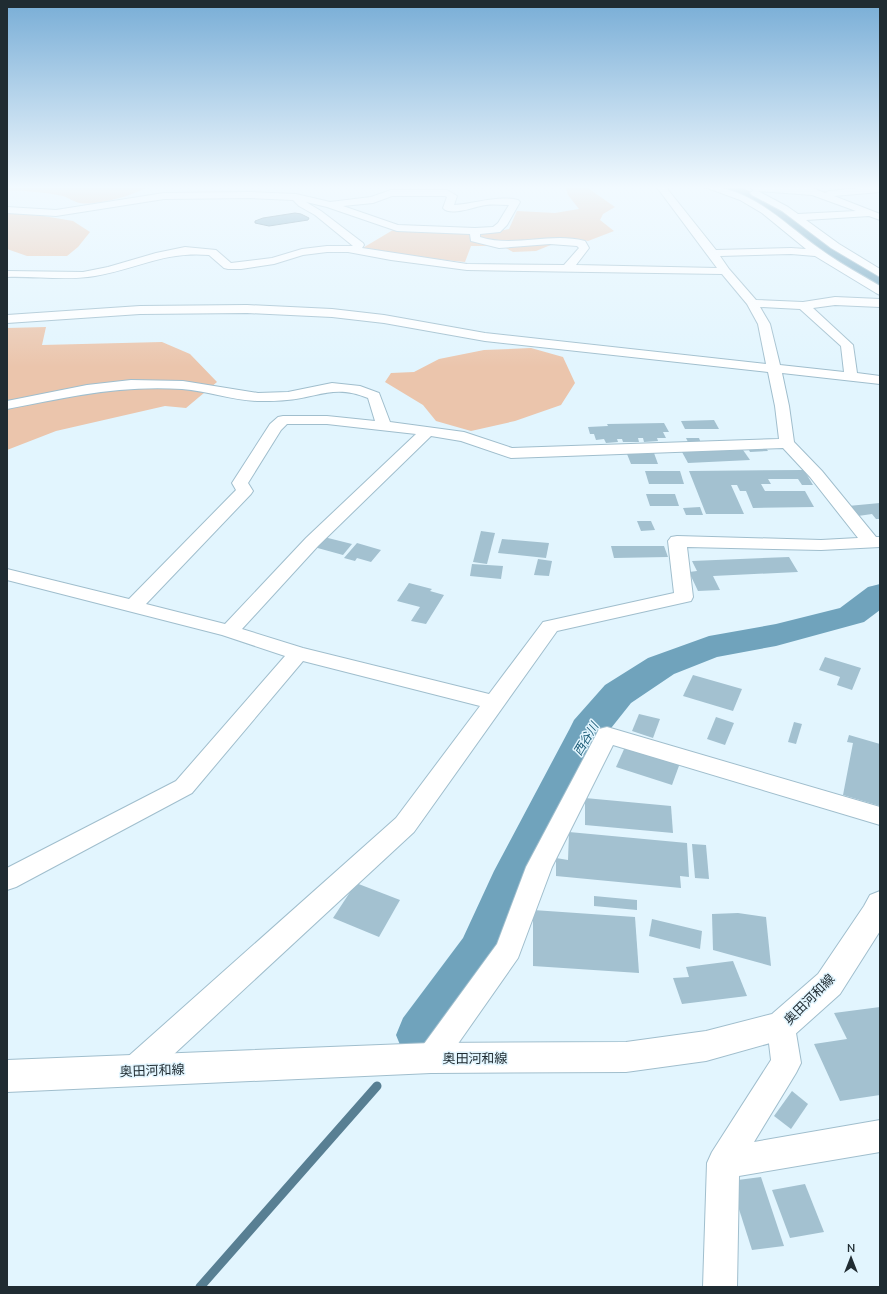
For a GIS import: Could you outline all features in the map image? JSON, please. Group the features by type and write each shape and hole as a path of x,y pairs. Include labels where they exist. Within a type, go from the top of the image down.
{"main road":[{"name":"奥田河和線","path":"7,1076 431,1058 626,1057 706,1046 781,1027 829,984 878,911"}],"street":[{"path":"356,250 358,246"},
{"path":"568,268 584,248 583,246"},
{"path":"708,246 752,303 764,324 782,406 787,443 876,542"},
{"path":"809,246 880,291"},
{"path":"836,246 880,274"},
{"path":"7,274 25,272 65,276 105,272 151,256 179,250 211,252 228,266 242,266 274,261 302,252 327,249 356,250 391,257 467,267 725,270"},
{"path":"713,253 791,251 818,253"},
{"path":"752,303 803,306 835,301 880,303"},
{"path":"803,306 847,345 851,376"},
{"path":"7,319 140,310 247,309 332,313 384,319 485,337 773,367 880,380"},
{"path":"7,405 87,389 131,384 183,385 258,397 288,396 332,387 360,390 374,396 384,426"},
{"path":"132,607 245,491 240,483 275,428 283,420 327,420 428,431 464,437 511,453 787,443"},
{"path":"229,631 312,542 428,431"},
{"path":"134,1071 405,825 550,626 684,597 677,541 821,545 876,542"},
{"path":"7,574 229,631 298,653 495,703"},
{"path":"7,880 184,787 298,653"},
{"path":"431,1058 508,950 539,867 607,735 880,816"},
{"path":"720,1287 723,1163 786,1062 781,1027"},
{"path":"723,1163 880,1136"}],"shaded area":[{"path":"7,246 78,246 67,256 27,256 7,249"},
{"path":"365,246 471,246 465,262 397,255 361,249"},
{"path":"503,246 547,246 536,251 513,252"},
{"path":"46,327 42,345 162,342 190,354 217,382 186,408 165,406 56,431 7,450 7,328"},
{"path":"531,348 563,357 575,383 561,405 515,421 471,431 436,421 423,405 385,382 391,373 414,372 439,359 484,350"}],"building":[{"path":"714,420 719,429 685,429 681,421"},
{"path":"664,423 669,432 663,432 666,438 657,438 658,441 644,442 643,438 638,438 639,442 623,442 622,439 617,439 618,442 606,443 604,439 596,440 594,434 590,434 588,427 608,426 607,424"},
{"path":"686,438 699,438 701,443 689,444"},
{"path":"748,448 766,448 768,451 750,452"},
{"path":"743,450 750,460 688,463 682,452"},
{"path":"654,453 658,464 631,464 627,454"},
{"path":"804,470 813,485 802,485 798,479 768,479 771,484 761,484 765,491 805,491 814,507 753,508 746,491 740,491 737,485 731,485 744,514 706,514 689,471"},
{"path":"645,471 680,471 684,484 649,484"},
{"path":"646,494 675,494 679,506 650,506"},
{"path":"880,503 880,519 876,519 872,514 858,516 848,506"},
{"path":"700,507 703,515 686,515 683,508"},
{"path":"637,521 651,521 655,530 641,531"},
{"path":"481,531 495,533 487,564 473,562"},
{"path":"324,537 352,544 343,555 314,547"},
{"path":"502,539 549,543 546,558 498,553"},
{"path":"357,543 381,550 371,562 357,558 355,561 344,558"},
{"path":"611,546 664,546 668,557 614,558"},
{"path":"789,557 798,572 713,576 720,590 698,591 689,572 697,571 692,561"},
{"path":"538,559 552,561 549,576 534,575"},
{"path":"472,564 503,566 501,579 470,576"},
{"path":"409,583 432,589 430,591 444,595 426,624 411,621 420,607 397,601"},
{"path":"825,657 861,668 852,690 837,685 840,677 819,670"},
{"path":"693,675 742,689 733,711 683,696"},
{"path":"639,714 660,719 653,738 632,731"},
{"path":"716,717 734,723 725,745 707,739"},
{"path":"794,722 802,724 796,744 788,742"},
{"path":"849,735 880,744 880,806 843,795 853,743 847,742"},
{"path":"625,747 680,763 672,785 616,767"},
{"path":"585,798 671,806 673,833 585,825"},
{"path":"569,832 687,843 689,877 680,876 681,888 556,876 556,858 568,860"},
{"path":"692,844 706,845 709,879 695,878"},
{"path":"356,883 400,900 379,937 333,918"},
{"path":"594,896 637,900 637,910 594,906"},
{"path":"533,910 635,917 639,973 533,966"},
{"path":"738,913 766,917 771,966 713,950 712,914"},
{"path":"652,919 702,931 700,949 649,936"},
{"path":"733,961 747,996 682,1004 673,978 689,977 686,967"},
{"path":"880,1007 880,1095 840,1101 814,1044 847,1039 834,1013"},
{"path":"792,1091 808,1104 791,1129 774,1116"},
{"path":"761,1177 784,1246 752,1250 730,1181"},
{"path":"805,1184 824,1232 790,1238 772,1190"}],"waterway":[{"path":"824,246 880,280"},
{"name":"西谷川","path":"421,1035 480,952 510,884 588,730 618,694 661,666 709,647 776,635 852,615 880,594"},
{"path":"200,1287 377,1086"}]}
